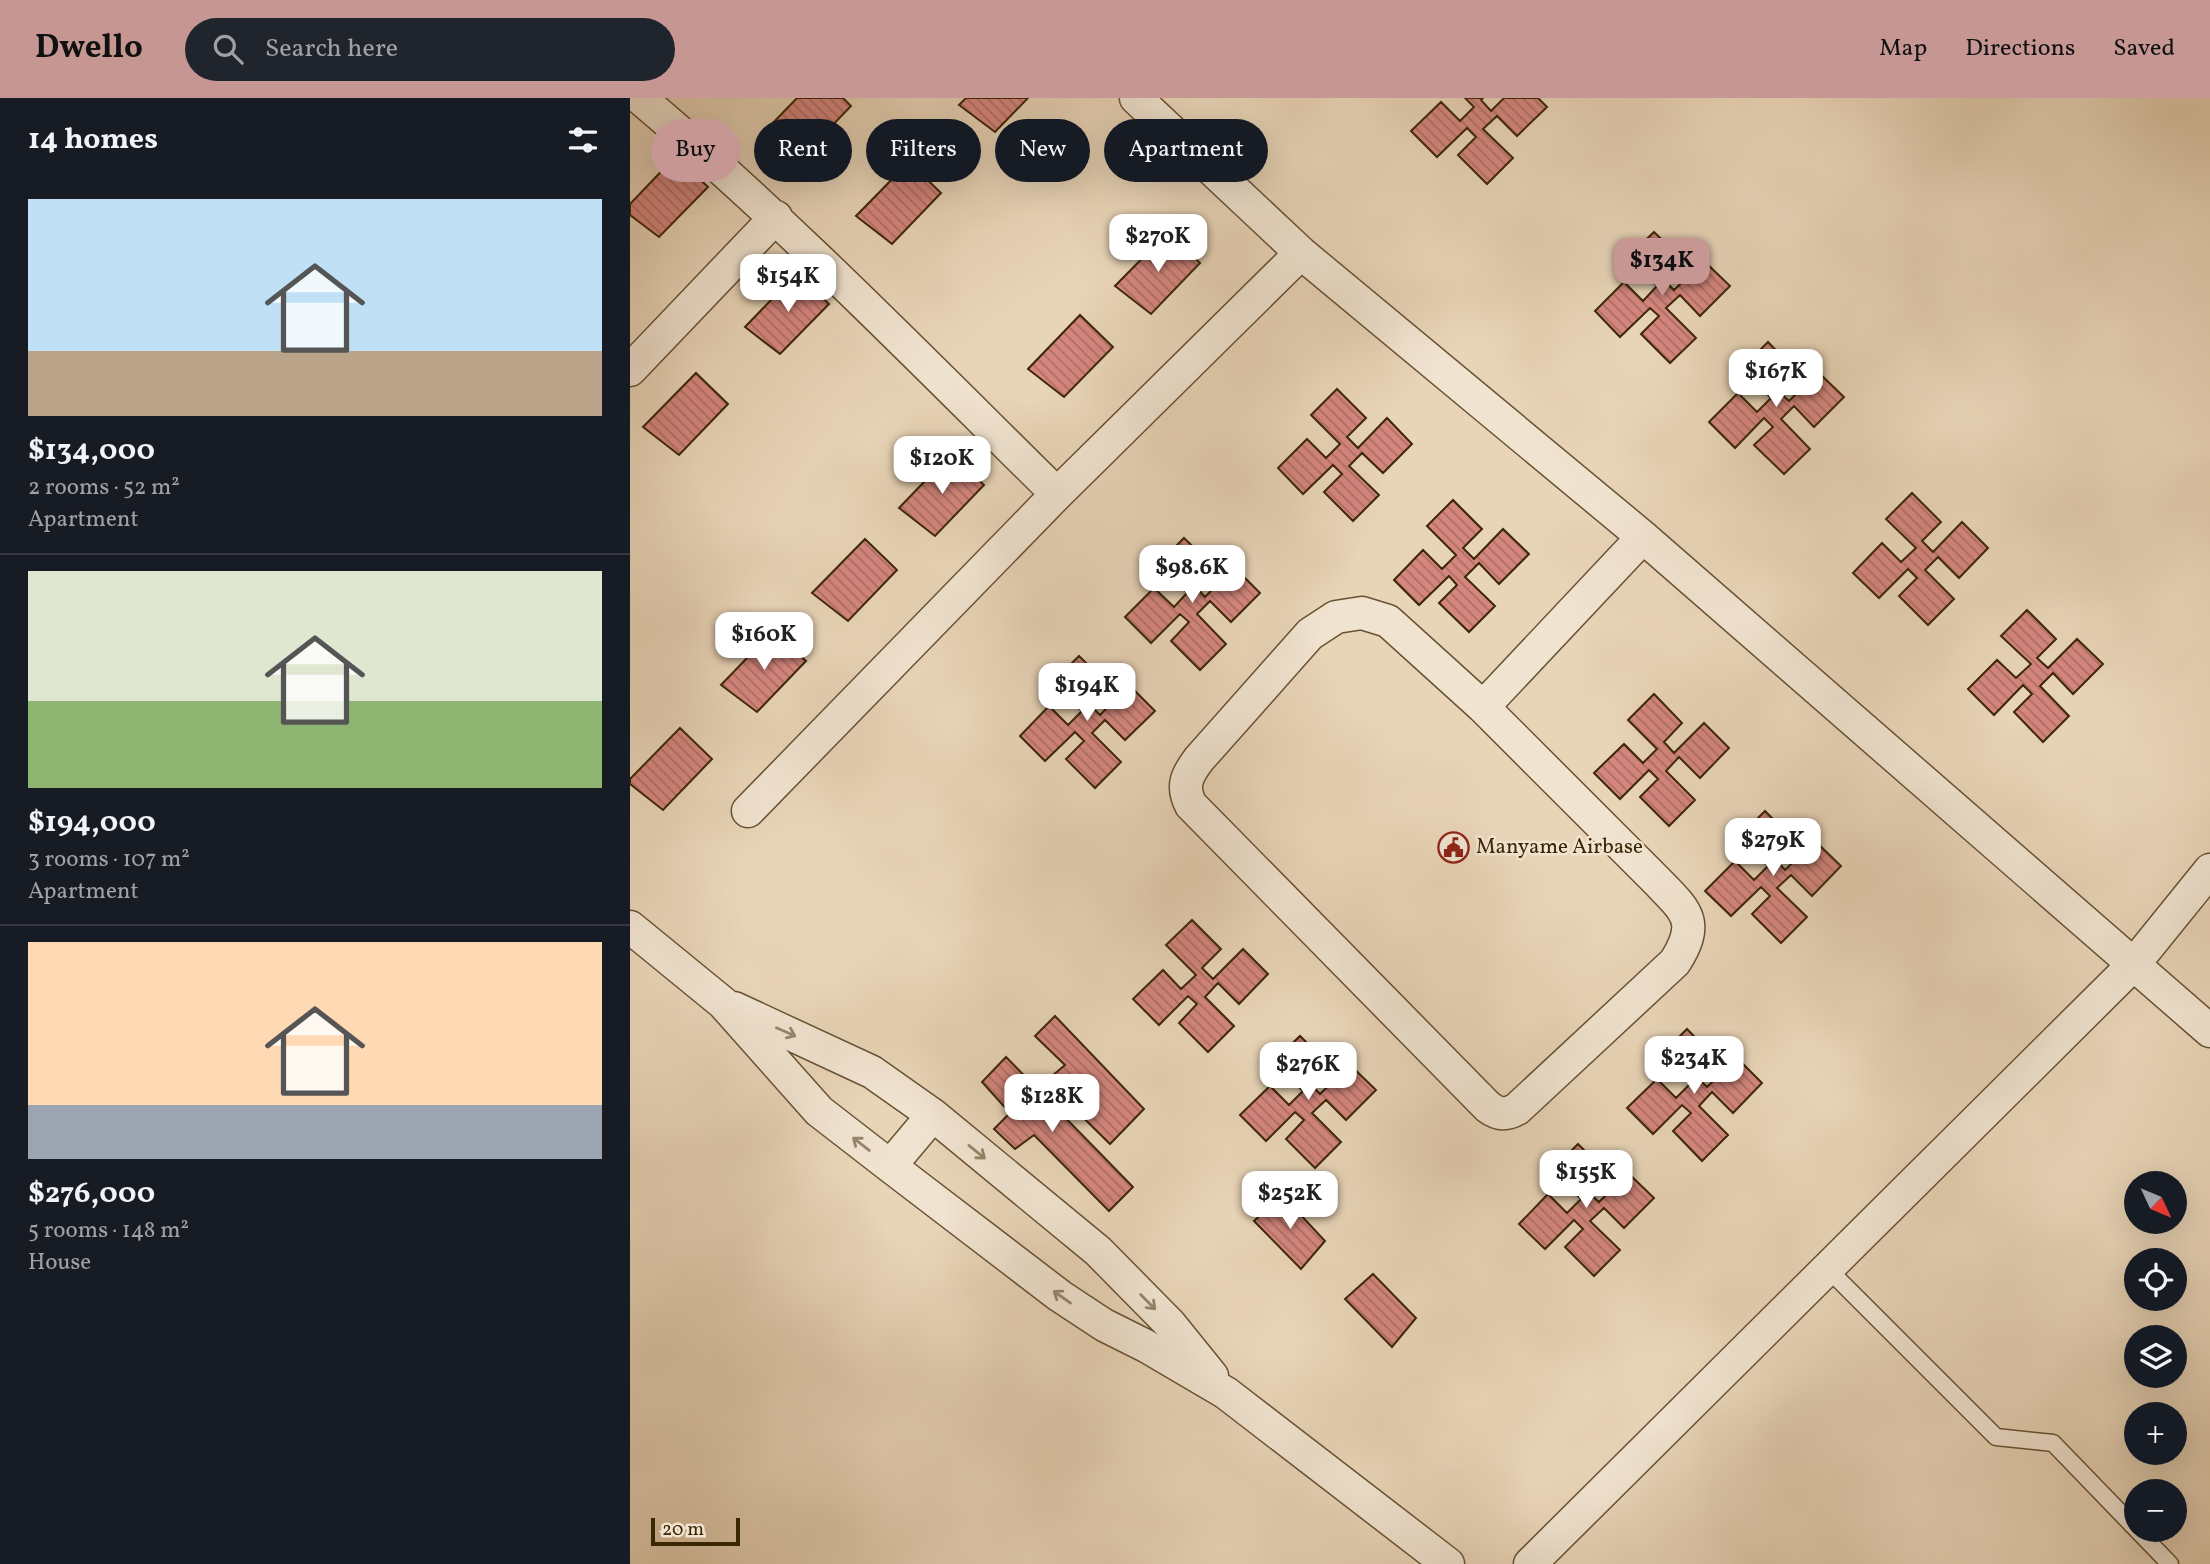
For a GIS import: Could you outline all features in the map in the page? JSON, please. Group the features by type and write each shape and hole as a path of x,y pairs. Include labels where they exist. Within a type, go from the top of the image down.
{"street":[{"path":"640,98 776,217 1057,494"},
{"path":"1136,98 1301,253 1643,537 2210,1031"},
{"path":"630,370 776,217"},
{"path":"748,811 1057,494 1301,253"},
{"path":"1483,707 1643,537"},
{"path":"1362,613 1388,621 1483,707 1681,906 1687,917 1689,932 1684,948 1675,962 1517,1109 1507,1114 1496,1113 1488,1107 1191,805 1186,796 1185,784 1199,759 1310,634 1336,617 1362,613"},
{"path":"1530,1564 2134,964 2210,870"},
{"path":"630,927 723,1003 820,1111 890,1166 1060,1296 1104,1325 1146,1346 1226,1393 1448,1564"},
{"path":"723,1003 872,1072 933,1115 1098,1251 1170,1324 1226,1393"},
{"path":"890,1166 933,1115"}],"lane":[{"path":"1828,1269 1996,1437 2053,1443 2170,1564"}],"building":[{"path":"797,98 843,98 851,106 839,119 777,119"},
{"path":"966,98 1028,98 1008,119 995,119 995,132 959,105"},
{"path":"1465,98 1483,98 1481,100 1491,111 1504,98 1538,98 1547,107 1517,136 1497,116 1483,129 1513,158 1487,184 1458,155 1476,137 1467,128 1437,157 1411,131 1441,102 1460,121 1474,107"},
{"path":"651,182 703,182 708,187 659,237 630,215 630,204"},
{"path":"889,182 930,182 941,193 892,244 856,216"},
{"path":"1168,232 1200,263 1151,314 1115,286"},
{"path":"1654,232 1683,260 1664,280 1674,290 1704,261 1730,286 1700,316 1680,295 1666,308 1696,338 1670,363 1641,334 1659,316 1650,308 1620,337 1595,311 1624,282 1643,301 1657,286 1628,257"},
{"path":"797,273 829,304 780,354 745,327"},
{"path":"1080,315 1113,347 1064,397 1028,369"},
{"path":"1768,342 1797,372 1778,391 1789,401 1818,372 1844,397 1814,427 1794,406 1781,419 1810,449 1784,474 1754,445 1773,427 1764,418 1735,448 1709,422 1738,393 1757,412 1771,398 1742,368"},
{"path":"696,373 728,404 679,455 643,427"},
{"path":"1337,389 1366,418 1347,437 1358,448 1387,418 1412,444 1383,473 1362,453 1349,466 1379,495 1353,521 1324,492 1342,474 1333,465 1303,494 1278,468 1307,439 1326,458 1340,444 1311,415"},
{"path":"951,454 984,485 935,536 899,508"},
{"path":"1912,493 1941,522 1922,541 1933,552 1962,522 1988,548 1959,578 1938,557 1925,570 1954,599 1928,625 1899,596 1917,578 1908,569 1879,598 1853,573 1882,543 1901,562 1916,548 1886,519"},
{"path":"1453,500 1482,529 1463,548 1474,559 1503,529 1529,554 1499,584 1479,563 1465,577 1495,606 1469,632 1439,603 1457,585 1449,576 1419,605 1394,580 1423,550 1442,569 1456,555 1427,526"},
{"path":"1184,538 1214,567 1195,586 1205,597 1234,567 1260,593 1231,622 1210,601 1197,614 1226,644 1200,670 1171,641 1189,622 1180,614 1151,643 1125,617 1154,588 1174,607 1187,593 1159,563"},
{"path":"865,539 897,570 848,621 812,593"},
{"path":"2027,610 2056,639 2037,658 2048,668 2077,639 2103,664 2073,694 2053,673 2040,686 2069,716 2043,742 2014,712 2032,694 2023,685 1994,715 1968,689 1997,660 2016,678 2031,664 2001,636"},
{"path":"774,630 806,661 757,712 721,685"},
{"path":"1079,656 1108,685 1089,704 1100,715 1129,685 1155,711 1125,740 1105,720 1092,733 1121,762 1095,788 1066,759 1084,741 1075,732 1045,761 1020,736 1049,706 1068,725 1082,711 1053,682"},
{"path":"1654,694 1682,723 1664,742 1674,753 1704,723 1729,748 1700,778 1679,757 1666,771 1695,800 1669,826 1640,797 1658,779 1649,770 1620,799 1594,773 1624,744 1643,763 1657,749 1628,720"},
{"path":"680,728 712,759 663,810 630,784 630,779"},
{"path":"1765,811 1794,840 1775,859 1785,870 1815,841 1841,866 1812,896 1791,875 1777,888 1807,917 1781,943 1752,914 1770,896 1761,887 1731,916 1705,891 1735,861 1754,880 1768,866 1739,837"},
{"path":"1192,920 1221,949 1202,968 1213,979 1243,949 1268,974 1239,1004 1218,983 1205,997 1234,1026 1208,1052 1179,1023 1197,1004 1188,996 1159,1025 1133,999 1163,970 1181,989 1196,975 1166,945"},
{"path":"1055,1016 1144,1109 1110,1144 1046,1081 1065,1065 1035,1036"},
{"path":"1687,1029 1715,1058 1697,1077 1707,1087 1737,1058 1762,1083 1733,1113 1712,1092 1699,1106 1728,1135 1702,1161 1673,1131 1691,1113 1682,1105 1653,1134 1627,1108 1657,1079 1676,1098 1690,1084 1661,1055"},
{"path":"1300,1036 1329,1065 1310,1084 1320,1094 1350,1065 1376,1090 1346,1120 1326,1100 1312,1113 1341,1142 1315,1168 1286,1139 1304,1120 1295,1112 1266,1141 1240,1115 1270,1086 1289,1105 1303,1091 1273,1062"},
{"path":"1006,1057 1133,1187 1109,1211 1034,1135 1015,1149 994,1129 1010,1113 982,1082"},
{"path":"1578,1144 1607,1173 1588,1192 1599,1202 1628,1173 1654,1198 1624,1228 1604,1208 1590,1221 1620,1250 1594,1276 1565,1247 1583,1229 1574,1220 1545,1249 1519,1224 1548,1194 1567,1213 1581,1199 1552,1170"},
{"path":"1282,1195 1325,1241 1301,1269 1254,1221"},
{"path":"1373,1274 1416,1318 1392,1347 1345,1299"}],"place":[{"name":"Manyame Airbase","path":"1453,847"}]}
